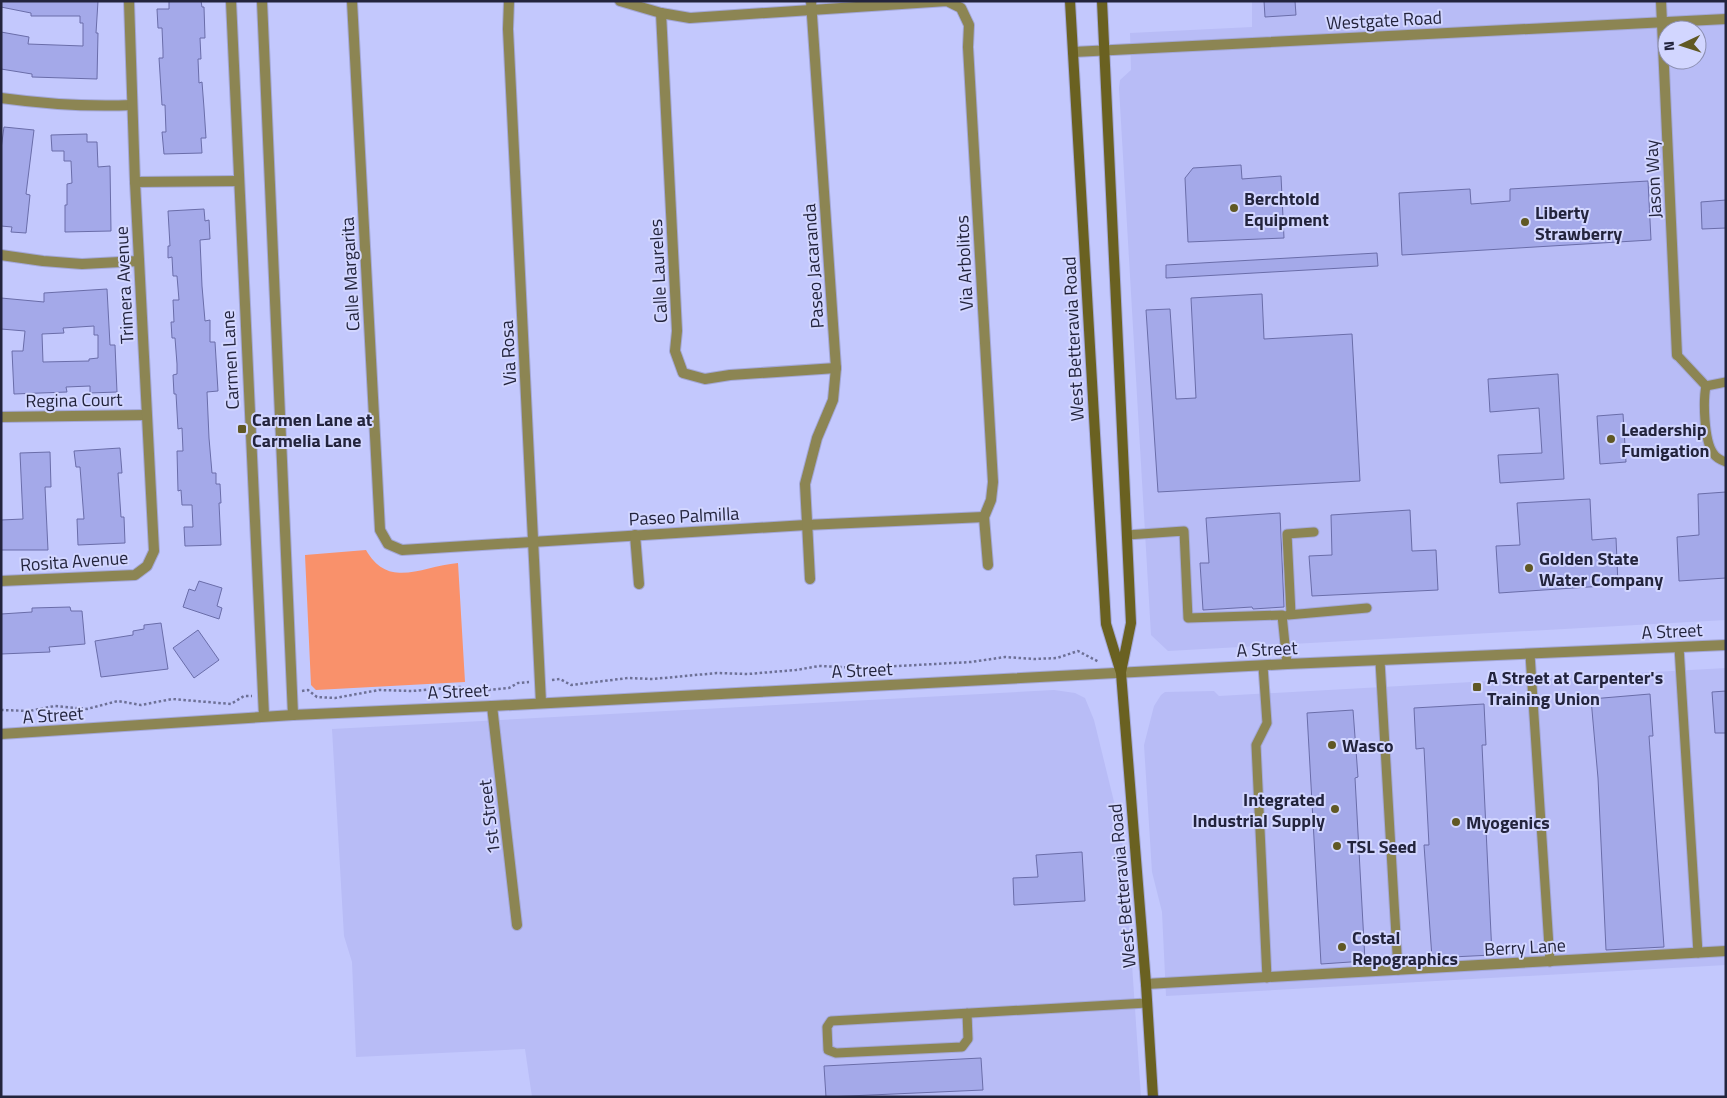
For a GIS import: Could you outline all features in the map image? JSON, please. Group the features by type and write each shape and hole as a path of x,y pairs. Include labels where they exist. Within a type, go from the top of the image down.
{"street":[{"name":"Trimera Avenue","path":"129,1 135,182 146,415 154,533 154,551 147,566"},
{"name":"Carmen Lane","path":"231,1 264,716"},
{"path":"262,1 293,714"},
{"name":"Calle Margarita","path":"352,1 380,530 388,544"},
{"name":"Via Rosa","path":"509,1 508,29 541,703"},
{"path":"620,1 661,13 690,18 812,6"},
{"name":"Via Arbolitos","path":"812,6 947,1 961,8 969,25 968,47 993,482 991,500 984,517"},
{"name":"West Betteravia Road","path":"1070,1 1106,624 1121,672 1146,984 1153,1097"},
{"name":"West Betteravia Road","path":"1102,1 1131,623 1121,672"},
{"name":"Jason Way","path":"1661,1 1662,20"},
{"name":"Paseo Jacaranda","path":"810,579 805,484 817,438 833,400 836,368 812,6"},
{"name":"Calle Laureles","path":"661,13 677,331 674,351 683,373 705,379 730,375 836,368"},
{"name":"Westgate Road","path":"1705,20 1726,19"},
{"name":"Westgate Road","path":"1073,52 1657,22"},
{"name":"Jason Way","path":"1664,70 1677,355"},
{"path":"1,98 37,103 104,106 132,105"},
{"path":"135,182 238,181"},
{"path":"1,255 82,264 139,261"},
{"name":"Regina Court","path":"1,417 146,415"},
{"path":"984,517 988,565"},
{"name":"Paseo Palmilla","path":"388,544 402,550 806,525 984,517"},
{"path":"635,535 639,584"},
{"name":"Rosita Avenue","path":"1,581 135,575 147,566"},
{"name":"A Street","path":"1,734 293,714 492,706 1286,664 1726,645"},
{"name":"1st Street","path":"492,706 518,925"},
{"name":"Berry Lane","path":"1146,984 1726,951"}],"lane":[{"path":"1677,355 1706,386 1704,409 1709,446 1719,460 1726,462"},
{"path":"1706,386 1726,382"},
{"path":"1127,535 1184,531 1188,618 1287,615 1367,608"},
{"path":"1286,664 1287,534 1314,532"},
{"path":"1679,647 1698,953"},
{"path":"1530,654 1550,962"},
{"path":"1380,661 1398,970"},
{"path":"1264,666 1267,723 1256,745 1267,978"},
{"path":"966,1013 968,1039 962,1048 836,1053 828,1050 827,1027 830,1021 966,1013 1147,1003"}],"path":[{"path":"293,692 308,690 317,697 335,698 379,690 412,691 460,687 488,690 509,688 518,683 560,679 571,685 628,678 653,680 717,673 748,674 796,670 819,666 862,668 971,662 1005,657 1057,658 1078,651 1121,672"},
{"path":"1,710 29,711 55,706 87,709 118,701 141,705 172,699 231,704 244,696 262,696"}],"shaded area":[{"path":"1252,1 1726,1 1726,620 1168,651 1151,635 1119,88 1120,80 1131,70 1130,33 1252,27"},
{"path":"366,550 375,562 385,569 396,572 407,573 458,563 465,682 316,690 311,685 305,555"},
{"path":"1726,668 1726,965 1166,996 1162,912 1152,872 1144,745 1154,706 1165,692 1214,691 1219,696"},
{"path":"1054,690 1075,693 1085,698 1094,720 1119,822 1125,861 1141,1097 532,1097 525,1049 356,1057 352,962 344,936 332,729"}],"building":[{"path":"1,1 98,1 96,33 98,33 97,79 32,77 32,74 1,69 1,32 29,37 28,44 83,46 83,23 80,23 80,16 31,16 31,13 1,7"},
{"path":"169,1 201,1 202,7 204,7 205,38 200,38 201,59 198,59 199,83 202,82 206,138 201,138 202,153 164,154 162,132 166,132 165,105 162,105 159,58 163,58 162,28 158,28 157,9 169,9"},
{"path":"1264,1 1295,1 1296,15 1265,17"},
{"path":"4,127 34,130 26,194 30,195 26,233 11,232 12,227 1,226 1,149"},
{"path":"87,134 87,142 97,142 98,167 110,166 111,231 65,232 67,184 72,183 71,161 64,161 64,151 52,151 51,135"},
{"name":"Berchtold Equipment","path":"1241,165 1242,179 1281,176 1284,238 1188,242 1185,178 1193,168"},
{"name":"Liberty Strawberry","path":"1648,181 1651,240 1402,255 1399,193 1470,189 1471,204 1510,201 1510,189"},
{"path":"1726,200 1726,228 1702,229 1701,202"},
{"path":"204,209 205,221 209,220 210,239 200,240 202,286 205,321 210,320 210,342 215,342 218,391 207,392 209,438 212,473 216,473 216,484 220,484 221,545 185,546 184,527 193,527 192,505 182,505 181,490 178,491 177,451 183,451 182,428 178,429 176,394 174,394 173,375 177,374 177,364 175,338 172,338 171,322 174,322 173,300 179,300 177,276 173,276 172,257 168,258 168,246 170,246 168,211"},
{"path":"1377,253 1378,266 1166,278 1166,265"},
{"path":"107,289 110,345 115,345 117,392 90,393 90,386 66,387 67,392 14,394 12,351 23,351 25,331 1,329 1,298 44,302 44,293","holes":["94,326 94,335 98,335 98,358 89,359 89,361 43,362 42,334 64,333 63,328"]},
{"path":"1262,294 1264,339 1352,334 1360,481 1158,492 1146,310 1170,309 1176,399 1196,398 1191,298"},
{"path":"1558,374 1564,479 1500,483 1498,455 1542,453 1539,408 1490,412 1488,379"},
{"name":"Leadership Fumigation","path":"1623,414 1626,462 1600,464 1597,416"},
{"path":"120,448 122,473 118,473 121,517 124,517 125,543 78,545 77,519 84,519 80,467 76,467 74,451"},
{"path":"50,452 51,487 45,487 48,550 1,550 1,520 23,519 20,453"},
{"path":"1726,492 1726,578 1679,581 1677,537 1699,535 1698,494"},
{"path":"1590,499 1592,540 1616,538 1618,585 1499,593 1496,546 1520,545 1517,503"},
{"path":"1410,510 1412,551 1436,550 1438,590 1312,596 1309,556 1332,555 1331,515"},
{"path":"1280,513 1284,607 1203,610 1200,563 1209,563 1206,518"},
{"path":"199,581 222,588 217,606 222,608 219,619 183,607 189,589 195,591"},
{"path":"70,607 71,611 82,611 85,644 49,647 50,652 1,654 1,614 32,612 32,608"},
{"path":"161,623 168,669 101,677 95,641 133,635 133,631 144,629 144,625"},
{"path":"198,630 219,660 194,678 173,648"},
{"path":"1726,691 1726,733 1715,733 1712,692"},
{"path":"1650,694 1653,736 1649,736 1664,947 1606,950 1598,778 1591,699"},
{"path":"1484,704 1486,745 1482,745 1492,955 1432,958 1424,845 1429,845 1424,748 1416,749 1414,708"},
{"path":"1353,710 1358,777 1355,778 1365,961 1321,964 1307,713"},
{"path":"1082,852 1085,901 1014,905 1013,878 1038,877 1036,855"},
{"path":"981,1058 983,1090 826,1097 824,1066"}],"place":[{"name":"Berchtold Equipment","path":"1234,208"},
{"name":"Liberty Strawberry","path":"1525,222"},
{"name":"Carmen Lane at Carmelia Lane","path":"242,429"},
{"name":"Leadership Fumigation","path":"1611,439"},
{"name":"Golden State Water Company","path":"1529,568"},
{"name":"A Street at Carpenter's Training Union","path":"1477,687"},
{"name":"Wasco","path":"1332,745"},
{"name":"Integrated Industrial Supply","path":"1335,809"},
{"name":"Myogenics","path":"1456,822"},
{"name":"TSL Seed","path":"1337,846"},
{"name":"Costal Repographics","path":"1342,947"}]}
